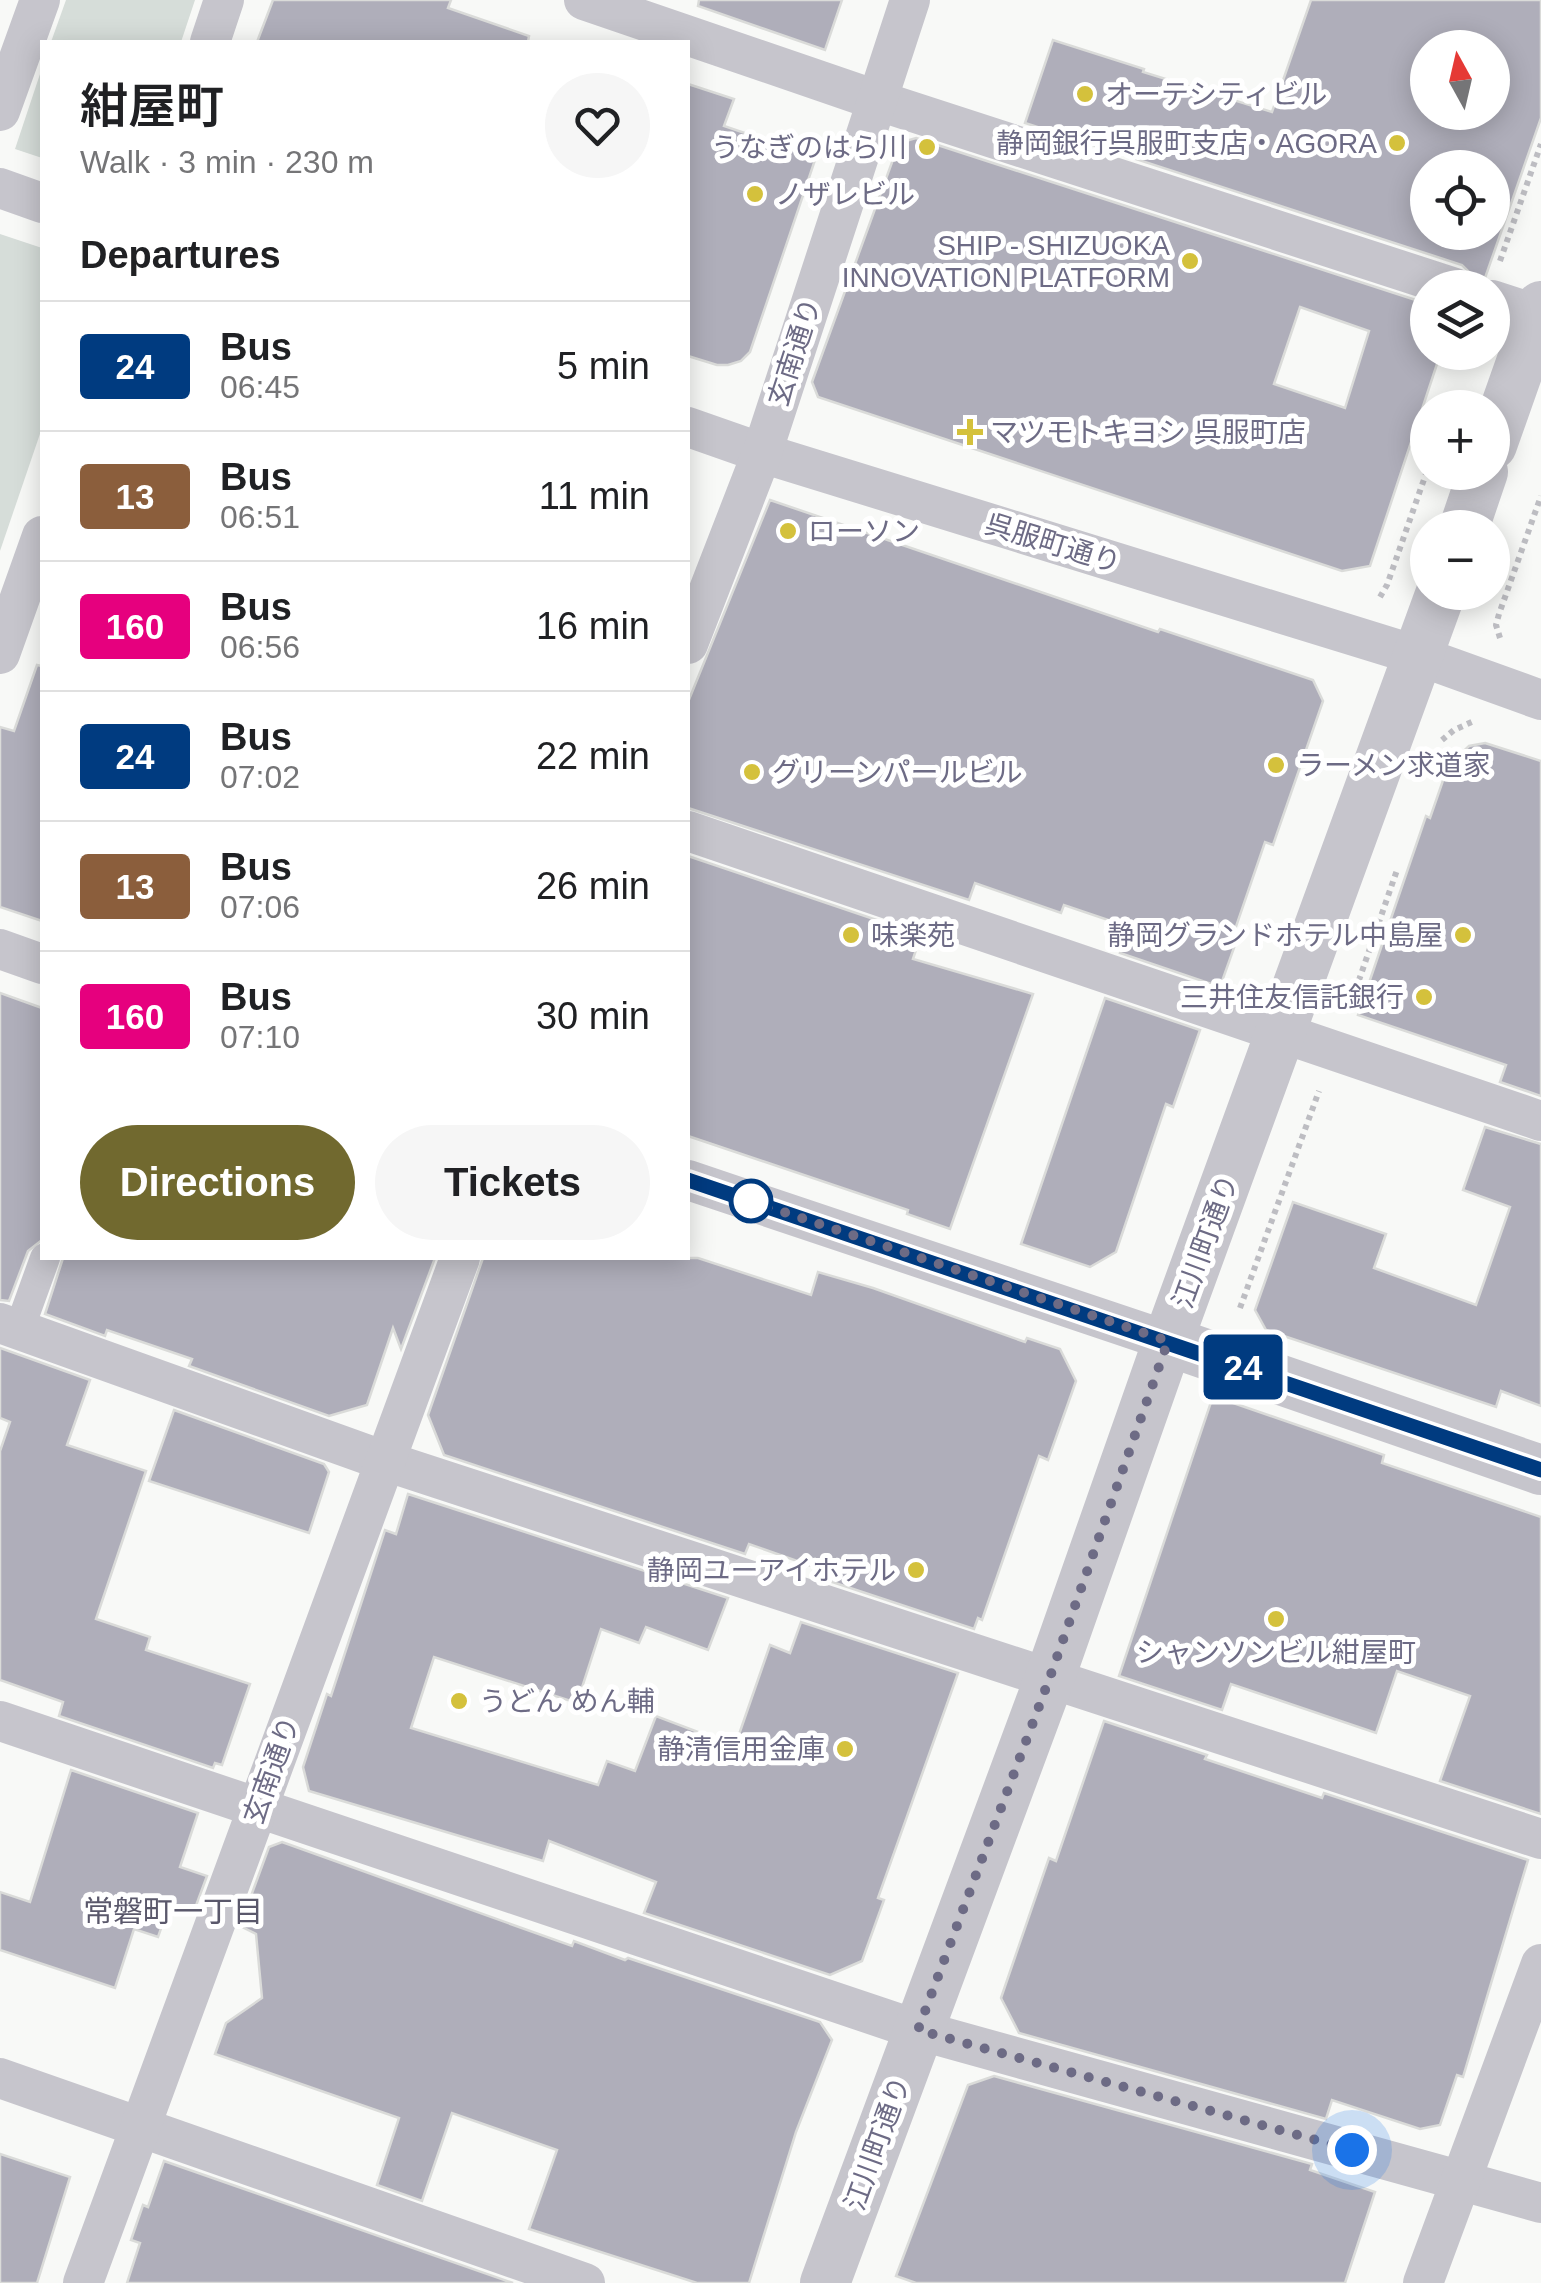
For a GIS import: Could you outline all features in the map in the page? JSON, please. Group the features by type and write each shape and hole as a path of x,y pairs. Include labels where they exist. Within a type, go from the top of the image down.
{"street":[{"path":"0,111 40,0"},
{"path":"211,40 224,0"},
{"path":"584,0 876,100 1410,273"},
{"name":"玄南通り","path":"690,639 762,453 910,0"},
{"path":"0,188 40,202"},
{"path":"1501,390 1517,298"},
{"name":"呉服町通り","path":"690,428 1419,656 1541,700"},
{"path":"0,654 20,612 40,543"},
{"name":"江川町通り","path":"825,2283 1050,1677 1435,610"},
{"path":"690,832 1541,1121"},
{"path":"0,949 40,963"},
{"path":"690,1181 1541,1470"},
{"path":"44,1260 10,1327 385,1461 1541,1839"},
{"name":"玄南通り","path":"83,2283 459,1260"},
{"path":"0,1720 918,2030 1541,2203"},
{"path":"1423,2283 1541,1964"},
{"path":"0,2078 585,2283"}],"path":[{"path":"1517,298 1541,144"},
{"path":"1512,646 1502,641 1496,624 1541,496"},
{"path":"1435,758 1441,740 1454,730 1474,721 1486,723"},
{"path":"1240,1308 1397,868"}],"shaded area":[{"path":"66,0 195,0 182,40 52,40"},
{"path":"40,74 40,157 15,149"},
{"path":"0,234 40,247 40,434 0,551"}],"building":[{"path":"273,0 451,0 448,8 529,36 528,40 258,40"},
{"path":"699,0 842,0 825,50 698,6"},
{"name":"静岡銀行呉服町支店・AGORA","path":"1311,0 1541,0 1541,118 1510,207 1510,150 1410,150 1410,248 1025,123 1053,40 1144,69 1143,72 1272,112"},
{"path":"690,85 734,99 724,126 816,157 750,352 741,361 717,365 690,357"},
{"path":"916,138 1410,298 1410,370 1435,370 1428,390 1410,390 1410,445 1370,566 1342,571 818,397 812,382 899,143","holes":["1300,307 1369,331 1345,408 1274,384"]},
{"name":"静岡銀行呉服町支店・AGORA","path":"1416,250 1495,250 1488,270 1467,270"},
{"path":"770,500 1158,632 1160,629 1313,680 1323,701 1273,845 1265,842 1230,944 1235,945 1220,987 1120,953 1129,927 1064,905 1061,913 975,883 969,900 690,809 690,697"},
{"path":"37,665 40,666 40,920 0,907 0,727 14,731"},
{"name":"静岡グランドホテル中島屋","path":"1485,743 1541,761 1541,1096 1500,1082 1506,1065 1358,1015 1426,816 1430,818 1448,766 1469,746"},
{"path":"690,857 921,935 913,959 1033,994 950,1229 907,1214 908,1210 690,1137"},
{"path":"0,993 40,1007 40,1242 28,1251 9,1301 0,1300"},
{"path":"1105,998 1200,1030 1173,1107 1166,1104 1116,1252 1090,1267 1021,1244"},
{"path":"1485,1127 1541,1144 1541,1406 1501,1391 1496,1407 1266,1330 1255,1310 1293,1202 1386,1234 1374,1268 1476,1305 1510,1207 1463,1190"},
{"path":"698,1258 811,1295 818,1272 1025,1342 1027,1338 1060,1349 1076,1381 1048,1460 1039,1456 982,1620 978,1618 974,1629 817,1577 820,1569 749,1544 745,1554 444,1455 428,1415 482,1260"},
{"path":"62,1260 434,1260 401,1349 393,1328 367,1405 329,1416 189,1366 192,1359 107,1330 105,1336 45,1314"},
{"path":"0,1348 90,1380 67,1445 146,1471 96,1619 150,1637 146,1650 250,1684 222,1765 215,1763 213,1768 59,1716 63,1702 0,1680 0,1451 10,1422 0,1418"},
{"path":"1213,1396 1384,1455 1382,1463 1541,1517 1541,1814 1440,1781 1470,1696 1397,1671 1376,1733 1231,1684 1222,1710 1119,1676"},
{"path":"174,1410 324,1464 329,1472 309,1533 149,1481"},
{"path":"408,1494 728,1598 708,1650 646,1627 639,1643 601,1629 577,1703 434,1657 411,1728 598,1785 607,1761 635,1771 656,1716 735,1746 770,1645 790,1653 801,1622 958,1673 878,1898 884,1900 862,1961 830,1975 644,1913 656,1882 549,1841 543,1861 309,1791 303,1767 327,1694 331,1696 385,1530 396,1534"},
{"path":"1104,1721 1322,1798 1324,1793 1528,1860 1463,2077 1457,2075 1440,2125 1420,2129 1332,2100 1326,2119 1019,2033 1001,1998 1049,1858 1056,1861"},
{"path":"71,1770 198,1813 180,1867 207,1876 194,1911 170,1903 158,1937 134,1929 115,1988 0,1950 0,1892 30,1902"},
{"path":"282,1842 572,1946 574,1941 820,2022 832,2040 796,2132 749,2283 697,2283 529,2229 557,2150 452,2113 422,2201 377,2185 399,2118 215,2054 226,2023 262,1998 256,1934 240,1926 269,1847"},
{"path":"994,2076 1312,2164 1310,2170 1375,2192 1345,2283 916,2283 896,2276 968,2085"},
{"path":"0,2154 70,2177 37,2283 0,2283"},
{"path":"164,2161 513,2283 127,2283 140,2243 131,2240"}],"bus line":[{"name":"24","path":"690,1181 1541,1470"}],"place":[{"name":"オーテシティビル","path":"1085,94"},
{"name":"静岡銀行呉服町支店・AGORA","path":"1397,143"},
{"name":"うなぎのはら川","path":"927,147"},
{"name":"ノザレビル","path":"755,194"},
{"name":"SHIP - SHIZUOKA INNOVATION PLATFORM","path":"1190,261"},
{"name":"マツモトキヨシ 呉服町店","path":"970,432"},
{"name":"ローソン","path":"788,531"},
{"name":"ラーメン求道家","path":"1276,765"},
{"name":"グリーンパールビル","path":"752,772"},
{"name":"味楽苑","path":"851,935"},
{"name":"静岡グランドホテル中島屋","path":"1463,935"},
{"name":"三井住友信託銀行","path":"1424,997"},
{"name":"静岡ユーアイホテル","path":"916,1570"},
{"name":"シャンソンビル紺屋町","path":"1276,1619"},
{"name":"うどん めん輔","path":"459,1701"},
{"name":"静清信用金庫","path":"845,1749"}],"district":[{"name":"常磐町一丁目","path":"173,1912"}],"route":[{"path":"751,1201 1168,1341 1050,1677 918,2030 1352,2150"}]}
